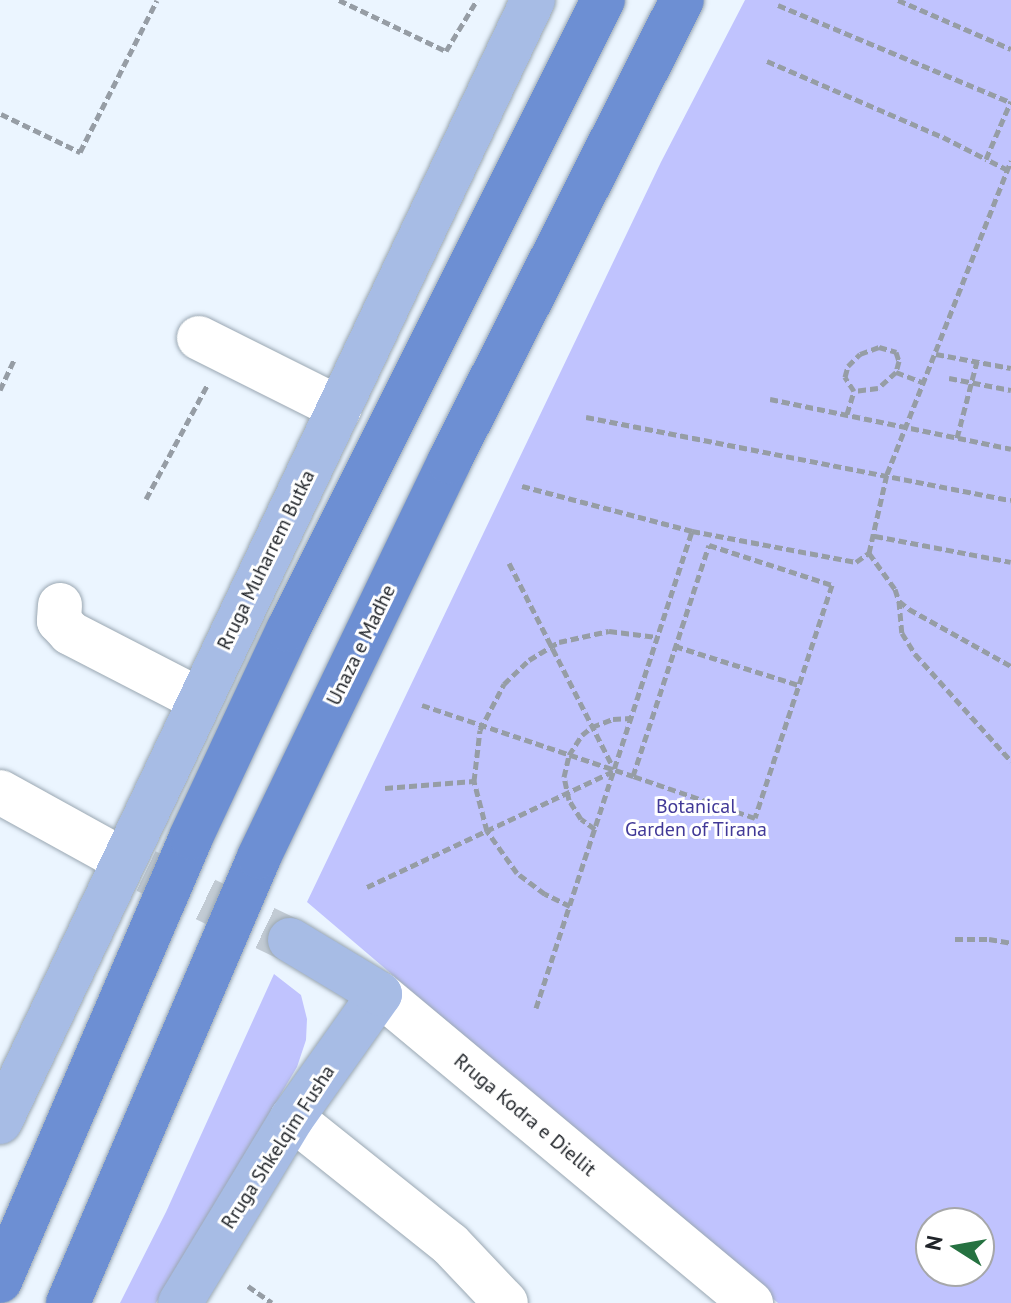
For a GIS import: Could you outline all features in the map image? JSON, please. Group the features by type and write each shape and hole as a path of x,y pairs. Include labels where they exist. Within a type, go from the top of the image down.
{"highway":[{"path":"0,1281 191,837 275,658 603,0"},
{"name":"Unaza e Madhe","path":"68,1303 259,857 449,462 682,0"}],"main road":[{"name":"Rruga Muharrem Butka","path":"0,1122 135,865 198,699 533,0"},
{"name":"Rruga Kodra e Diellit","path":"290,940 380,994"},
{"name":"Rruga Shkelqim Fusha","path":"180,1303 292,1118 380,994"}],"street":[{"path":"207,355 339,408"},
{"path":"60,605 59,621 70,633 198,699"},
{"path":"0,792 135,865"},
{"name":"Rruga Kodra e Diellit","path":"380,994 751,1303"},
{"path":"292,1118 450,1244 506,1303"}],"path":[{"path":"1,114 80,152 157,0"},
{"path":"339,0 446,51 477,0"},
{"path":"898,0 1011,49"},
{"path":"778,5 1011,101 986,159"},
{"path":"767,61 943,137 1008,170"},
{"path":"522,486 692,531 856,562 869,553 887,474 1011,161"},
{"path":"879,347 896,352 899,361 896,372 878,388 854,391 847,384 846,373 853,359 879,347"},
{"path":"936,354 1011,368"},
{"path":"146,499 207,355"},
{"path":"0,390 15,358"},
{"path":"957,438 977,361"},
{"path":"896,372 924,383"},
{"path":"949,378 1011,390"},
{"path":"847,414 854,391"},
{"path":"770,399 1011,449"},
{"path":"586,417 1011,500"},
{"path":"536,1008 692,531"},
{"path":"875,536 1011,562"},
{"path":"422,705 755,818 832,585 709,545 633,776"},
{"path":"869,553 895,589 902,633 915,654 1011,761"},
{"path":"509,563 614,770"},
{"path":"899,601 1011,666"},
{"path":"570,906 545,894 517,873 495,847 474,781 476,747 482,726 504,684 529,660 551,646 575,636 609,631 657,637"},
{"path":"675,646 799,685"},
{"path":"595,829 574,810 567,792 564,777 569,755 582,735 592,727 613,719 631,718"},
{"path":"367,887 614,770"},
{"path":"385,788 474,781"},
{"path":"955,939 1011,943"},
{"path":"248,1286 272,1303"}],"green space":[{"name":"Botanical Garden of Tirana","path":"745,0 1011,0 1011,1303 778,1303 307,902 661,162"},
{"path":"274,974 301,995 307,1019 306,1040 297,1067 156,1303 120,1303 166,1212"}],"tunnel":[{"path":"146,871 290,940"}]}
